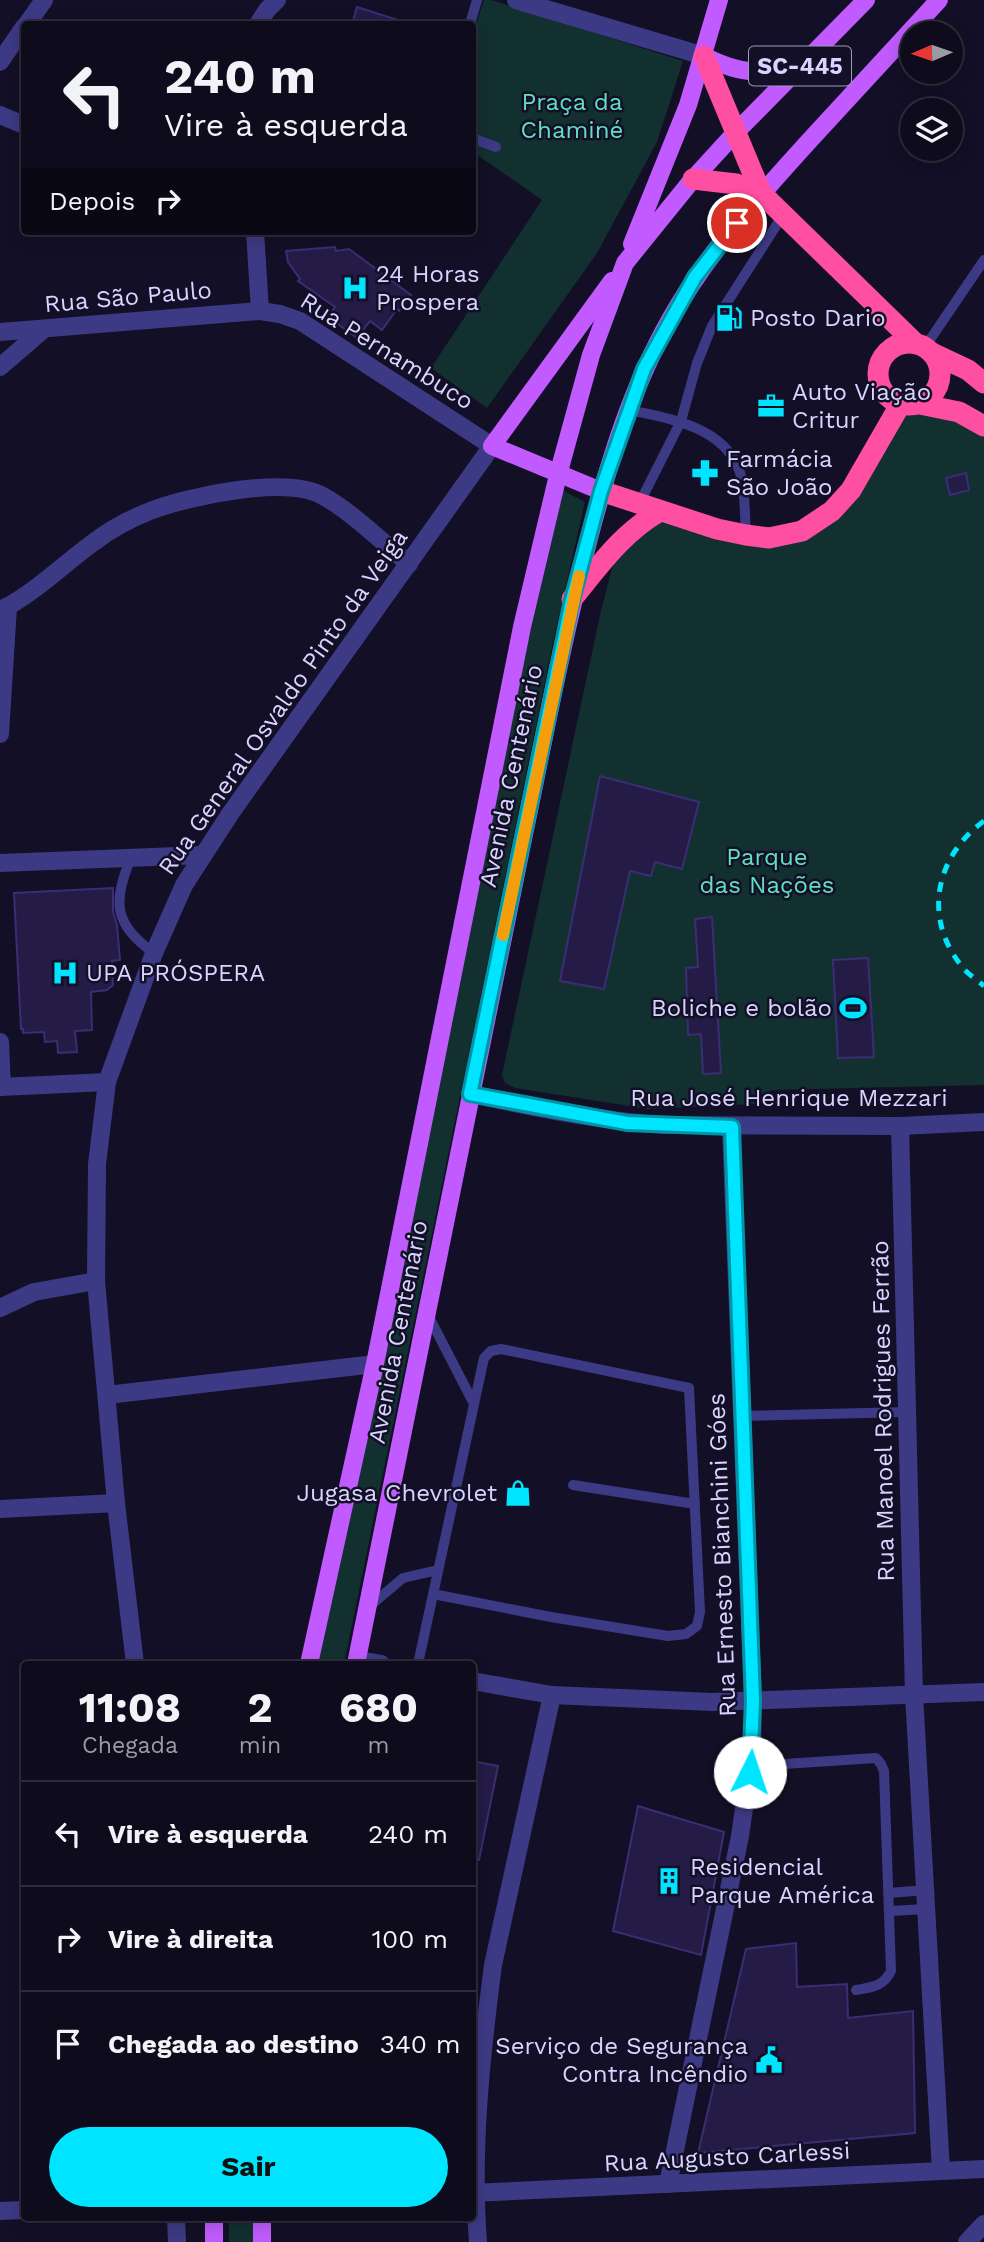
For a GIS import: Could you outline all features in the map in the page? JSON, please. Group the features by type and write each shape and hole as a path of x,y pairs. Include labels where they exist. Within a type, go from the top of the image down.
{"highway":[{"path":"704,56 761,193"},
{"path":"601,491 746,535 769,538 802,531 832,510 851,490 887,423 910,404 936,391 940,382 940,372 924,348 761,193 736,184 693,179"},
{"path":"984,383 968,370 924,348 895,346 880,361 878,382 890,400 959,412 984,426"},
{"path":"572,600 618,542 637,524 660,511"}],"main road":[{"name":"Rua General Osvaldo Pinto da Veiga","path":"492,446 625,262 688,105 719,0"},
{"name":"Avenida Centenário","path":"310,1661 375,1364 522,627 558,475 591,355 625,262 693,179 736,132 866,0"},
{"name":"Avenida Centenário","path":"357,1661 572,600 601,491 629,410 644,369 695,277 761,193 939,0"},
{"path":"704,56 729,68 763,73 803,63"},
{"name":"Rua Pernambuco","path":"492,446 601,491"},
{"path":"214,2221 214,2242"},
{"path":"262,2221 262,2242"}],"street":[{"path":"29,21 44,0"},
{"path":"516,0 704,56"},
{"path":"0,62 21,33"},
{"path":"0,115 21,124"},
{"name":"Rua Pernambuco","path":"255,235 260,311 300,321 492,446"},
{"name":"Rua São Paulo","path":"0,332 260,311"},
{"path":"0,367 44,329"},
{"name":"Rua General Osvaldo Pinto da Veiga","path":"135,1661 116,1503 96,1281 97,1164 107,1082 172,907 203,855 492,446"},
{"path":"0,734 4,609 96,540 152,510 222,493 284,486 304,488 322,495 409,564"},
{"path":"0,863 203,855"},
{"path":"0,1042 1,1087 107,1082"},
{"name":"Rua José Henrique Mezzari","path":"470,1094 627,1123 732,1127 900,1126 984,1122"},
{"name":"Rua Manoel Rodrigues Ferrão","path":"900,1126 915,1694"},
{"name":"Rua Ernesto Bianchini Góes","path":"668,2184 740,1836 752,1752 753,1701 732,1127"},
{"path":"0,1308 34,1292 96,1281"},
{"path":"107,1395 375,1364"},
{"path":"0,1509 116,1503"},
{"path":"476,1682 552,1695 673,1702 984,1692"},
{"path":"915,1694 941,2171"},
{"path":"476,2150 494,1965 552,1695"},
{"name":"Rua Augusto Carlessi","path":"476,2193 984,2169"},
{"path":"0,2211 21,2210"},
{"path":"176,2221 177,2242"},
{"path":"476,2221 478,2242"},
{"path":"967,2242 984,2224"}],"lane":[{"path":"471,21 477,0"},
{"path":"476,140 496,147"},
{"path":"639,504 681,421 697,363 712,327 784,215"},
{"path":"924,348 984,260"},
{"path":"629,410 681,421 724,443 741,478 746,535"},
{"path":"131,858 122,879 121,917 135,940 154,953"},
{"path":"427,1313 474,1405"},
{"path":"419,1661 438,1570 484,1358 491,1351 501,1349 689,1388 700,1612 697,1626 686,1633 668,1636 433,1594"},
{"path":"742,1416 907,1412"},
{"path":"573,1485 695,1504"},
{"path":"368,1608 403,1578 438,1570"},
{"path":"785,1764 876,1758 884,1771 891,1971 887,1980 877,1986 856,1990"},
{"path":"889,1893 926,1890"},
{"path":"890,1911 926,1909"}],"green space":[{"name":"Praça da Chaminé","path":"484,0 491,0 683,61 657,142 597,253 487,408 431,368 542,200 476,154 476,23"},
{"name":"Parque das Nações","path":"918,406 956,418 984,436 984,1085 772,1090 755,1104 648,1109 515,1088 505,1083 502,1075 600,615 615,556 655,520 805,537 901,414"},
{"path":"560,489 585,502 553,642 345,1661 319,1661 468,925"},
{"path":"229,2221 253,2221 254,2242 229,2242"}],"building":[{"path":"357,7 401,21 353,21"},
{"name":"24 Horas Prospera","path":"335,247 336,251 349,249 411,295 382,330 370,321 357,338 328,317 335,307 298,281 300,279 288,262 286,251"},
{"path":"966,473 969,490 950,495 946,478"},
{"path":"600,776 699,802 682,869 655,862 651,876 630,871 604,989 560,981"},
{"name":"UPA PRÓSPERA","path":"113,888 113,912 120,960 112,961 113,985 107,990 91,992 92,1030 75,1031 77,1052 58,1053 57,1041 45,1042 44,1032 23,1033 21,1029 14,893"},
{"path":"712,917 721,1073 703,1074 701,1034 688,1035 686,968 698,967 695,919"},
{"name":"Boliche e bolão","path":"868,958 874,1057 838,1058 833,960"},
{"path":"476,1762 498,1766 479,1860 476,1860"},
{"name":"Residencial Parque América","path":"638,1806 724,1832 701,1955 613,1931"},
{"path":"796,1943 797,1987 847,1984 848,2018 913,2011 915,2133 698,2153 746,1949"}],"railway":[{"path":"984,821 955,851 940,888 939,907 941,926 948,946 962,967 984,986"}],"slow traffic":[{"path":"503,935 579,576"}],"place":[{"name":"24 Horas Prospera","path":"355,288"},
{"name":"Posto Dario","path":"729,318"},
{"name":"Auto Viação Critur","path":"771,406"},
{"name":"Farmácia São João","path":"705,473"},
{"name":"UPA PRÓSPERA","path":"65,973"},
{"name":"Boliche e bolão","path":"853,1008"},
{"name":"Jugasa Chevrolet","path":"518,1493"},
{"name":"Residencial Parque América","path":"669,1881"},
{"name":"Serviço de Segurança Contra Incêndio","path":"769,2060"}],"route":[{"path":"737,223 695,277 644,369 601,491 572,600 470,1094 627,1123 732,1127 753,1701 750,1772"}]}
